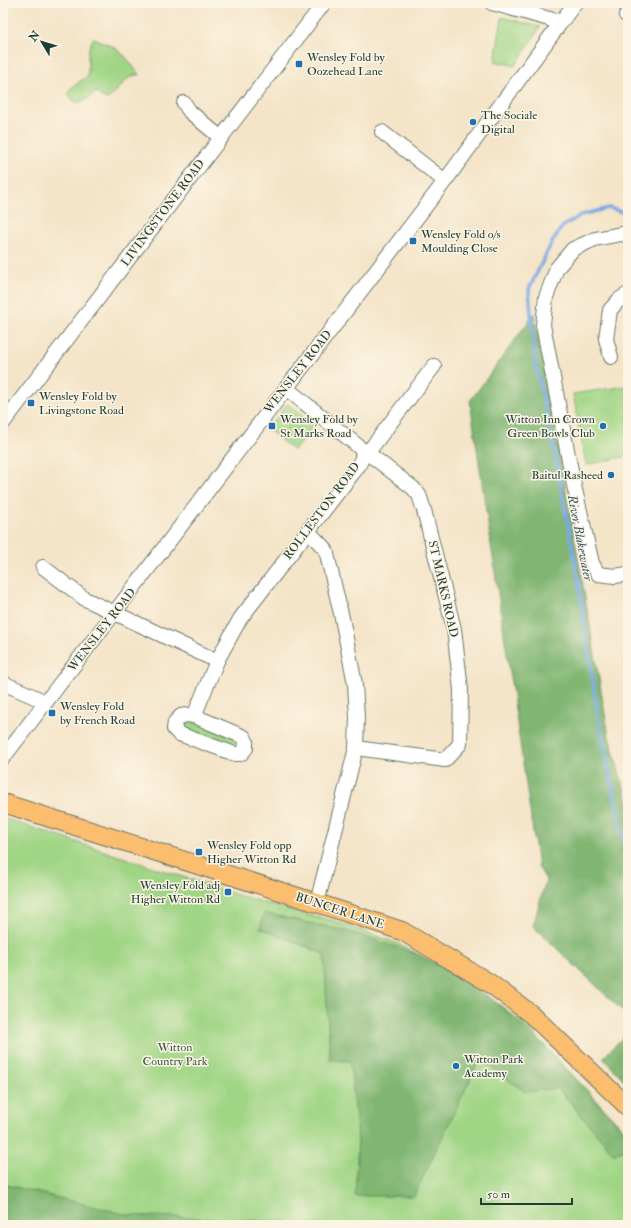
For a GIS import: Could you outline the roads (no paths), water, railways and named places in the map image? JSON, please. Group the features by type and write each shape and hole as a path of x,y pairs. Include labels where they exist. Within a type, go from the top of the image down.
{"main road":[{"name":"BUNCER LANE","path":"3,803 402,931 488,982 532,1014 628,1107"}],"street":[{"name":"LIVINGSTONE ROAD","path":"3,423 324,3"},
{"path":"492,3 560,22"},
{"name":"WENSLEY ROAD","path":"3,758 115,614 445,181 575,3"},
{"path":"184,103 190,112 221,138"},
{"path":"382,132 445,181"},
{"path":"622,575 598,574 592,563 573,481 543,325 546,296 551,282 557,268 573,249 595,239 621,234 628,235"},
{"path":"611,357 606,339 610,310 620,298 628,294"},
{"name":"ROLLESTON ROAD","path":"194,716 218,661 240,619 308,531 358,464 364,453 372,447 434,366"},
{"name":"ST MARKS ROAD","path":"286,388 358,446 364,453 373,457 413,488 419,495 454,629 461,690 460,744 445,760 356,748"},
{"path":"308,531 326,550 342,618 355,684 357,717 356,748 317,903"},
{"path":"43,567 85,599 218,661"},
{"path":"3,683 46,702"}],"waterway":[{"name":"River Blakewater","path":"628,214 609,208 581,215 562,227 551,244 529,289 535,362 551,434 578,578 598,716 628,858"}],"place":[{"name":"Wensley Fold by Oozehead Lane","path":"299,64"},
{"name":"The Sociale Digital","path":"473,122"},
{"name":"Wensley Fold o/s Moulding Close","path":"413,241"},
{"name":"Wensley Fold by Livingstone Road","path":"31,403"},
{"name":"Wensley Fold by St Marks Road","path":"272,426"},
{"name":"Witton Inn Crown Green Bowls Club","path":"603,426"},
{"name":"Baitul Rasheed","path":"611,475"},
{"name":"Wensley Fold by French Road","path":"52,713"},
{"name":"Wensley Fold opp Higher Witton Rd","path":"199,852"},
{"name":"Wensley Fold adj Higher Witton Rd","path":"228,892"},
{"name":"Witton Park Academy","path":"456,1066"}],"park label":[{"name":"Witton Country Park","path":"175,1054"}]}
